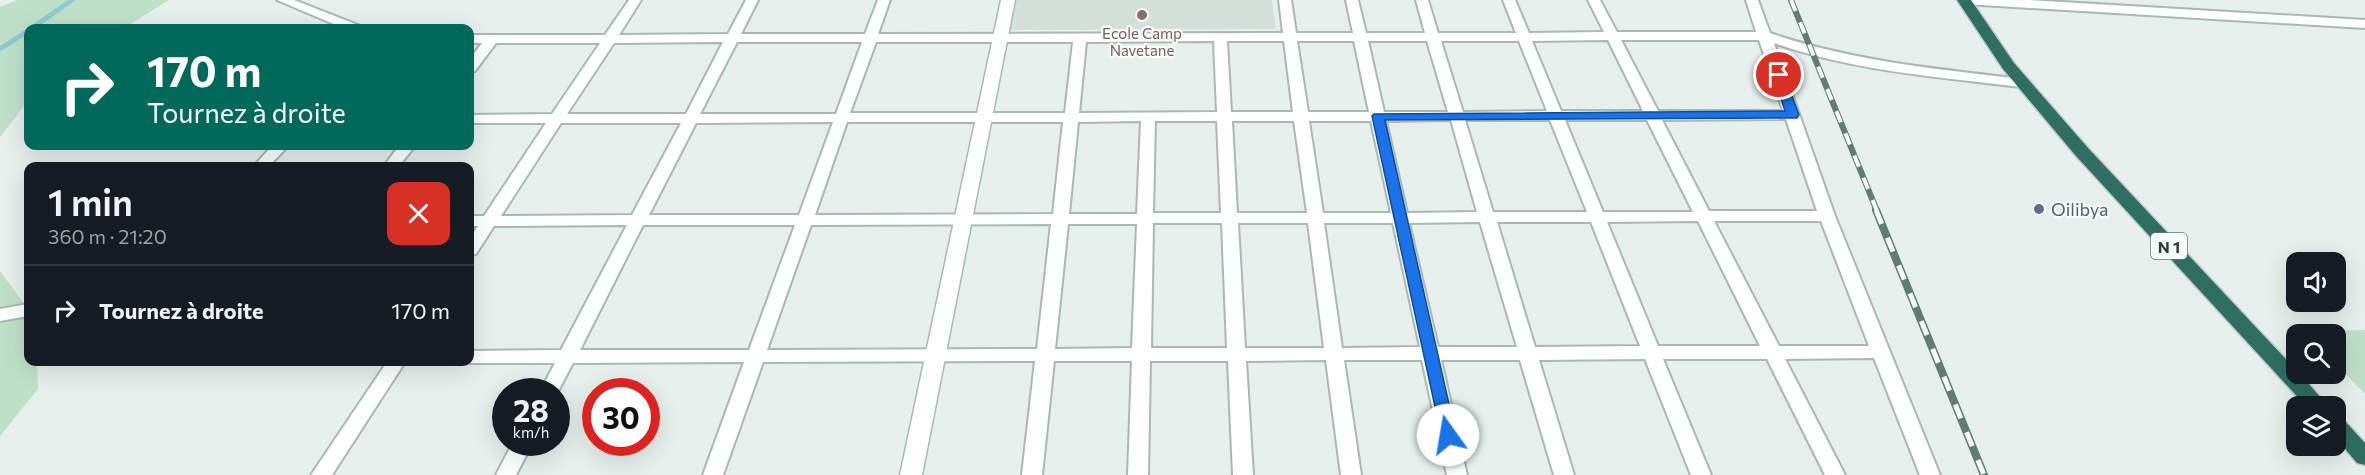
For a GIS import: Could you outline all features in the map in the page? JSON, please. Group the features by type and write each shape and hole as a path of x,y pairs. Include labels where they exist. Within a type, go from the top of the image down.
{"highway":[{"name":"N 1","path":"1964,0 2022,83 2082,152 2309,396"},
{"path":"2346,436 2365,457"}],"street":[{"path":"283,0 343,24"},
{"path":"474,244 635,0"},
{"path":"556,378 752,0"},
{"path":"713,475 884,0"},
{"path":"911,475 1008,0"},
{"path":"1285,0 1351,475"},
{"path":"1352,0 1457,475"},
{"path":"1422,0 1564,475"},
{"path":"1509,0 1701,475"},
{"path":"1594,0 1835,475"},
{"path":"1752,0 1827,216 1930,475"},
{"path":"1964,0 2365,24"},
{"path":"474,39 1765,36 1812,52 1922,71 2022,83"},
{"path":"1220,37 1243,475"},
{"path":"1032,475 1080,38"},
{"path":"474,63 492,39"},
{"path":"474,119 1793,115"},
{"path":"1138,475 1148,117"},
{"path":"265,162 276,150"},
{"path":"394,162 404,150"},
{"path":"474,221 1827,216"},
{"path":"0,315 24,311"},
{"path":"474,357 1882,352"},
{"path":"321,475 393,366"},
{"path":"506,475 516,456"}],"shaded area":[{"name":"Ecole Camp Navetane","path":"1012,0 1272,0 1276,29 1006,30"}],"green space":[{"path":"17,0 169,0 130,24 24,24 24,106 0,137 0,7"},
{"path":"0,271 24,304 24,366 37,366 38,389 0,436"},
{"path":"2346,330 2365,330 2365,394 2346,374"}],"waterway":[{"path":"38,24 72,0"},
{"path":"0,49 24,34"}],"railway":[{"path":"1791,0 1877,211"},
{"path":"1876,210 1984,475"}],"place":[{"name":"Ecole Camp Navetane","path":"1142,15"},
{"name":"Oilibya","path":"2039,209"}],"route":[{"path":"1448,435 1378,116 1793,115 1779,75"}]}
